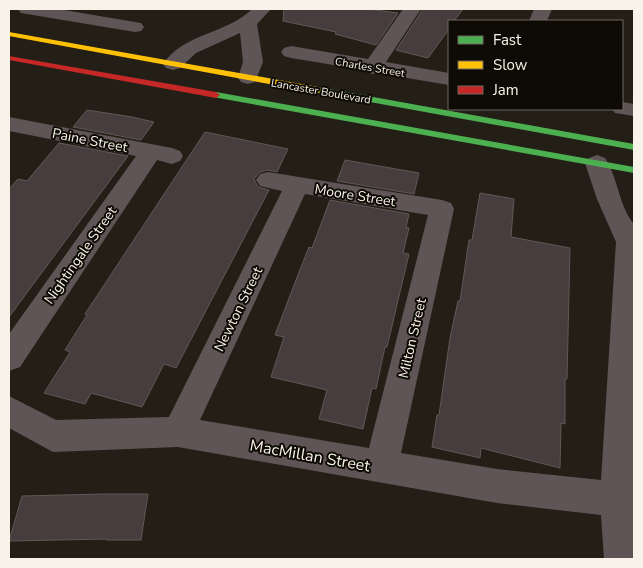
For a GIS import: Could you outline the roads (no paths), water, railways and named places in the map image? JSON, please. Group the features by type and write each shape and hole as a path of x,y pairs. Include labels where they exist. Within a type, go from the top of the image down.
{"main road":[{"name":"Lancaster Boulevard","path":"9,34 634,147"},
{"name":"Lancaster Boulevard","path":"9,58 634,170"}],"street":[{"path":"27,9 135,27"},
{"path":"112,23 128,9"},
{"path":"173,64 189,49 248,23 262,9"},
{"path":"372,68 412,9"},
{"path":"248,23 253,62 248,78"},
{"name":"Charles Street","path":"291,52 372,68 448,80"},
{"path":"9,148 18,126"},
{"name":"Paine Street","path":"18,126 161,154"},
{"name":"Nightingale Street","path":"9,358 161,154"},
{"path":"597,163 609,200 632,238 617,499 623,559"},
{"name":"Moore Street","path":"268,180 442,209"},
{"name":"Newton Street","path":"178,432 297,185"},
{"name":"Milton Street","path":"381,466 442,209"},
{"name":"MacMillan Street","path":"9,411 53,436 178,432 498,486 617,499"}]}
